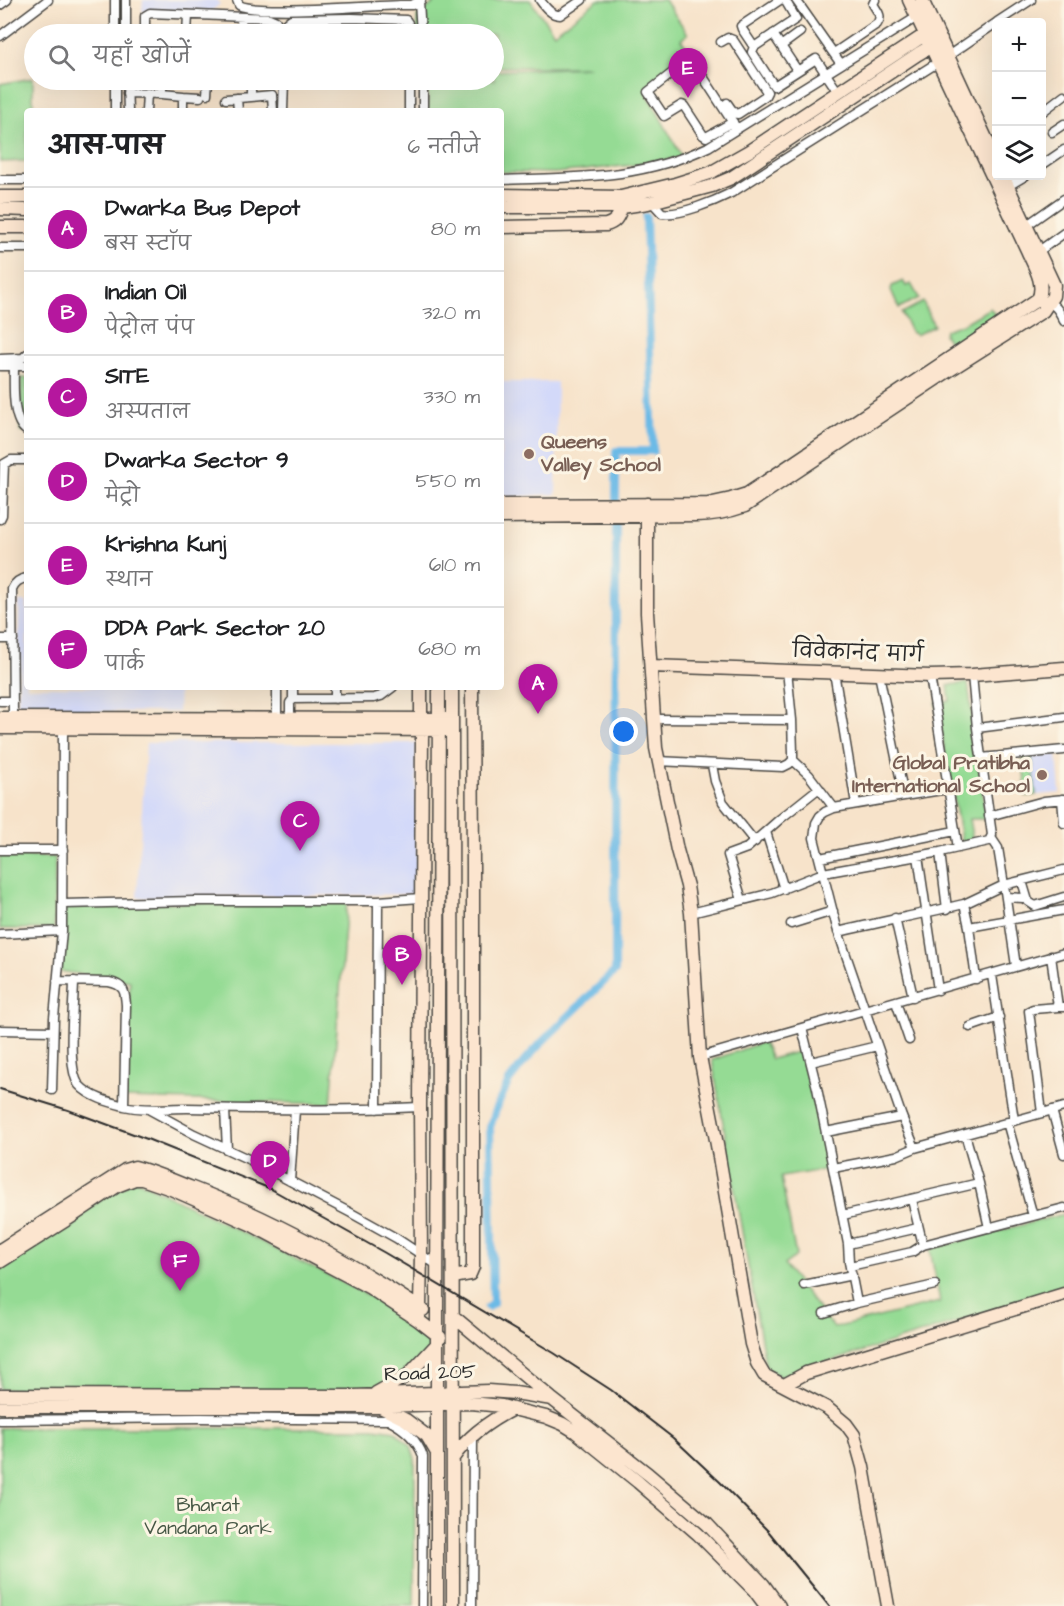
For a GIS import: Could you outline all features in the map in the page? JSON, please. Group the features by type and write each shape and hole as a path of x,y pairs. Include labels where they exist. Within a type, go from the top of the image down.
{"main road":[{"path":"909,0 917,17 933,37"},
{"path":"504,505 717,514 745,506 1043,311 1041,283 933,37 922,0"},
{"path":"504,195 621,196 675,184 710,173 749,151 838,92 933,37"},
{"path":"504,208 622,207 652,202 712,186 731,178 933,37"},
{"path":"943,59 992,152"},
{"path":"1006,181 1054,285 1054,293 1044,301"},
{"path":"0,197 24,197"},
{"path":"504,227 606,225 618,218 622,207"},
{"path":"0,209 24,210"},
{"path":"0,227 24,227"},
{"path":"504,517 647,510"},
{"path":"647,510 647,613 658,761 687,886 691,913 699,1058 717,1145 751,1344 757,1363 764,1375 827,1408 846,1424 854,1435 863,1467 888,1606"},
{"name":"विवेकानंद मार्ग","path":"651,666 930,676 1064,668"},
{"path":"419,1314 421,690"},
{"path":"440,690 446,724 452,866 453,1606"},
{"path":"438,1606 436,1319 438,997 446,724 452,690"},
{"path":"453,1277 470,1274 473,1267 472,690"},
{"path":"0,718 290,719 422,724"},
{"path":"0,728 446,724"},
{"path":"452,866 473,866"},
{"path":"421,999 438,997"},
{"path":"0,1250 125,1170 135,1167 232,1204 288,1231 379,1281 419,1314 437,1340 453,1346"},
{"path":"0,1262 117,1186 135,1179 142,1179 171,1189 250,1224 419,1314 436,1319"},
{"path":"784,1385 806,1373 1064,1294"},
{"path":"453,1316 552,1399"},
{"path":"437,1340 408,1375 376,1401 427,1436 437,1454"},
{"name":"Road 205","path":"0,1407 437,1399 488,1391 515,1392 552,1399 648,1474 707,1524 763,1584 779,1606"},
{"name":"Road 205","path":"0,1395 376,1401"},
{"name":"Road 205","path":"453,1398 471,1403 502,1406 546,1418 562,1424 585,1439 698,1534 754,1590 766,1606"},
{"path":"453,1458 472,1435 513,1409"}],"street":[{"path":"0,5 7,0"},
{"path":"0,36 36,4 48,0"},
{"path":"115,0 115,24"},
{"path":"126,0 126,24"},
{"path":"237,0 238,5 248,9 400,5 420,1 421,24"},
{"path":"540,0 552,13 560,15 582,0"},
{"path":"754,47 741,26 780,0"},
{"path":"785,0 796,19 754,47 752,52 774,86 815,59 838,92"},
{"path":"797,0 841,64"},
{"path":"834,53 877,24 880,16 873,4 875,0"},
{"path":"1004,18 1031,0"},
{"path":"145,24 147,14 273,19 276,24"},
{"path":"188,15 188,24"},
{"path":"504,180 591,177 640,170 686,157 708,147 738,125 917,17"},
{"path":"241,18 241,24"},
{"path":"286,24 291,19 352,18 406,20 408,24"},
{"path":"652,202 662,213 672,214 731,194 992,26"},
{"path":"781,46 800,32"},
{"path":"773,34 797,70"},
{"path":"721,42 728,38 733,40 766,91 765,96 738,114"},
{"path":"691,62 738,125 706,137 684,106 664,116 648,92 685,63 691,62"},
{"path":"708,74 734,113 738,114"},
{"path":"115,90 115,108"},
{"path":"128,108 127,93 183,96 203,95 205,90"},
{"path":"251,90 251,97"},
{"path":"283,108 284,90"},
{"path":"409,90 409,108"},
{"path":"423,90 423,108"},
{"path":"146,108 147,93"},
{"path":"226,99 272,95 273,108"},
{"path":"1046,108 1064,95"},
{"path":"183,96 183,108"},
{"path":"237,98 238,108"},
{"path":"738,114 738,125"},
{"path":"1053,132 1064,124"},
{"path":"1046,162 1064,150"},
{"path":"0,180 24,180"},
{"path":"1027,225 1064,199"},
{"path":"1039,251 1064,233"},
{"path":"0,248 24,248"},
{"path":"1044,301 1059,310 1064,321"},
{"path":"0,359 24,357"},
{"path":"0,366 24,366"},
{"path":"14,366 16,410 18,421 24,429"},
{"path":"0,519 4,464 11,460 24,460"},
{"path":"13,718 12,590 15,583 24,578"},
{"path":"0,639 13,639"},
{"path":"787,670 793,760 809,775 834,808"},
{"path":"834,672 856,804"},
{"path":"879,674 904,796"},
{"path":"972,675 992,839 998,848 1016,966"},
{"path":"930,676 958,848"},
{"path":"277,690 277,719"},
{"path":"290,719 293,690"},
{"path":"335,690 335,699"},
{"path":"293,699 374,698 389,690"},
{"path":"0,701 13,701"},
{"path":"977,728 1064,717"},
{"path":"654,718 792,720"},
{"path":"52,1090 53,1031 63,904 63,729"},
{"path":"981,758 1064,750"},
{"path":"658,761 783,767 793,760"},
{"path":"712,765 715,781 723,801 755,842"},
{"path":"742,900 728,855 747,848 819,788"},
{"path":"915,1148 902,1117 838,932 814,838 816,823 820,816 834,808 948,789"},
{"path":"989,816 1044,801 1063,799 1064,823"},
{"path":"766,831 784,889"},
{"path":"819,858 955,831"},
{"path":"691,913 784,889 823,873 985,843 992,839"},
{"path":"0,850 63,850"},
{"path":"940,852 947,909"},
{"path":"918,856 938,990"},
{"path":"838,932 895,918 947,909 964,904 1004,885 1064,870"},
{"path":"1022,881 1028,901"},
{"path":"1006,897 1023,898 1035,906 1064,897"},
{"path":"63,904 378,901 421,898"},
{"path":"377,1109 378,901"},
{"path":"964,904 976,979"},
{"path":"969,927 1064,910"},
{"path":"791,924 833,911"},
{"path":"895,918 913,997"},
{"path":"0,934 62,931"},
{"path":"699,1058 1064,953"},
{"path":"1042,1113 1029,1011 1061,1007 1051,956"},
{"path":"992,975 1011,1121 1033,1216"},
{"path":"57,981 102,981 117,984 123,990 126,1005 124,1106"},
{"path":"74,981 72,1061 76,1079 91,1094 124,1106 150,1110 420,1107"},
{"path":"896,1002 909,1040"},
{"path":"970,1027 999,1017"},
{"path":"802,1028 843,1215 857,1303"},
{"path":"0,1030 53,1031"},
{"path":"811,1062 877,1046"},
{"path":"833,1168 896,1156 915,1148 1064,1107"},
{"path":"150,1110 351,1213 437,1264"},
{"path":"225,1110 227,1149"},
{"path":"290,1181 295,1110"},
{"path":"1052,1110 1064,1154"},
{"path":"826,1132 902,1117"},
{"path":"965,1134 989,1228"},
{"path":"843,1215 979,1183"},
{"path":"912,1200 923,1245"},
{"path":"804,1284 851,1271 912,1251 923,1245 1064,1208"},
{"path":"848,1244 918,1228"},
{"path":"824,1313 935,1285"},
{"path":"0,1420 211,1418 388,1420 412,1437 420,1447 423,1456 422,1606"},
{"path":"472,1435 472,1606"}],"shaded area":[{"path":"143,0 217,0 220,4 208,14 142,12"},
{"name":"Queens Valley School","path":"504,382 557,382 556,494 507,497 504,494"},
{"path":"19,602 24,602 24,690 179,690 178,712 18,711"},
{"path":"146,743 416,743 418,894 137,898"},
{"name":"Global Pratibha International School","path":"1057,754 1060,793 1026,796 1023,758"}],"green space":[{"path":"438,0 530,0 554,33 598,0 665,0 688,34 681,39 692,56 645,90 682,157 653,163 555,173 504,172 504,108 428,108 428,90 504,90 504,71 590,67 504,67 504,24 417,24 417,16"},
{"path":"24,80 24,90 33,90 33,108 24,108 24,161 0,162 0,84"},
{"path":"903,281 906,286 911,284 919,298 899,308 891,290 892,286"},
{"path":"923,302 934,326 916,335 911,332 902,313"},
{"path":"990,308 996,316 951,345 944,335 945,330 965,323"},
{"path":"21,378 24,378 24,432 20,432"},
{"path":"968,683 986,819 969,819 973,841 962,844 936,703 950,701 948,685"},
{"path":"1032,757 1036,795 1026,796 1023,758"},
{"path":"0,856 55,857 54,929 0,929"},
{"path":"347,901 331,1104 124,1098 130,981 58,971 63,904"},
{"path":"763,1042 771,1059 804,1050 828,1169 781,1177 796,1256 784,1265 834,1328 940,1302 930,1249 1064,1214 1064,1289 780,1377 766,1368 712,1060"},
{"path":"135,1179 418,1320 437,1335 425,1358 373,1395 0,1389 0,1262"},
{"name":"Bharat Vandana Park","path":"0,1428 374,1428 395,1431 411,1446 415,1459 414,1606 0,1606"}],"waterway":[{"path":"616,500 616,451 653,451 646,217"},
{"path":"488,1307 493,1303 490,1127 498,1104 509,1081 524,1062 615,971 616,520"}],"railway":[{"path":"0,1089 68,1110 147,1139 271,1189 554,1353 611,1390 673,1438 769,1532 829,1606"}],"place":[{"name":"Krishna Kunj","path":"688,98"},
{"name":"Queens Valley School","path":"529,454"},
{"name":"Dwarka Bus Depot","path":"538,714"},
{"name":"Global Pratibha International School","path":"1042,775"},
{"name":"SITE","path":"300,851"},
{"name":"Indian Oil","path":"402,985"},
{"name":"Dwarka Sector 9","path":"270,1191"},
{"name":"DDA Park Sector 20","path":"180,1291"}]}
